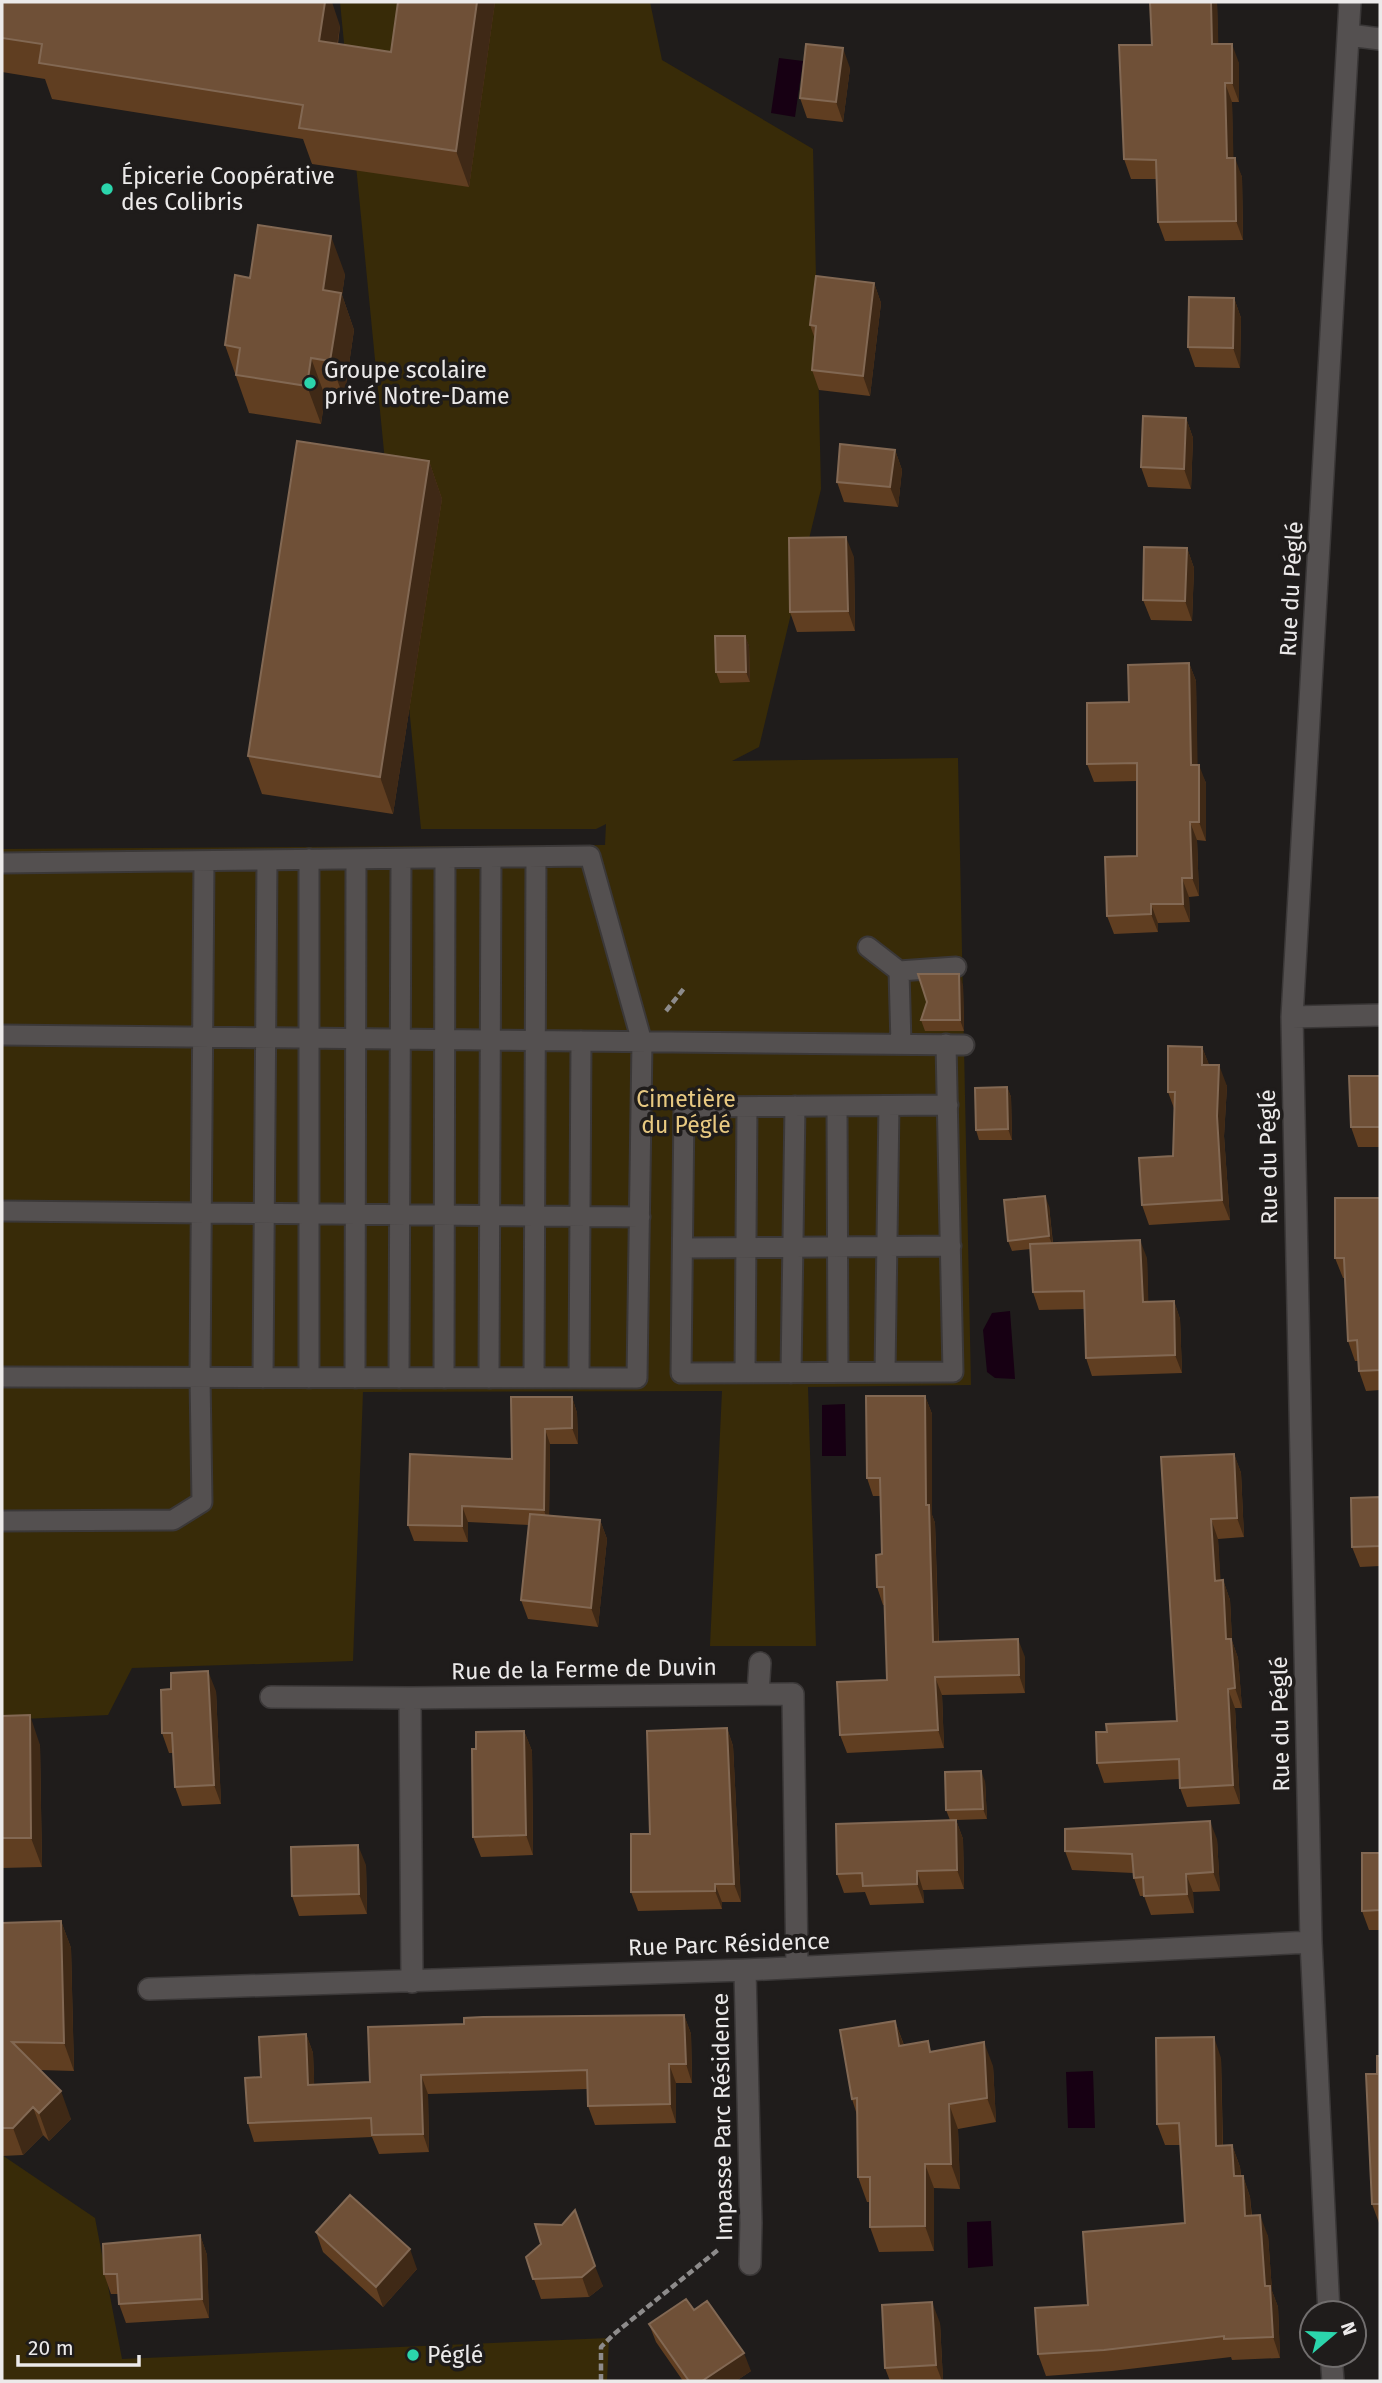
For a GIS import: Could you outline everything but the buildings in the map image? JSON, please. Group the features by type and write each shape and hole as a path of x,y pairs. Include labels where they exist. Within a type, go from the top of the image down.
{"street":[{"name":"Rue du Péglé","path":"1328,2299 1311,1942 1292,1017 1350,2"},
{"path":"1349,35 1380,39"},
{"path":"1292,1017 1380,1015"},
{"path":"758,1693 760,1663"},
{"name":"Rue de la Ferme de Duvin","path":"271,1696 410,1698 793,1694 797,1967"},
{"path":"410,1698 412,1982"},
{"name":"Rue Parc Résidence","path":"149,1989 745,1970 1311,1942"},
{"name":"Impasse Parc Résidence","path":"745,1970 750,2264"}],"lane":[{"path":"2,863 590,856 642,1042 637,1378 2,1377"},
{"path":"534,1378 536,857"},
{"path":"444,1378 445,858"},
{"path":"489,1378 491,858"},
{"path":"309,859 309,1378"},
{"path":"355,1378 356,859"},
{"path":"399,1378 401,859"},
{"path":"263,1378 267,860"},
{"path":"2,1521 173,1520 202,1502 200,1378 204,861"},
{"path":"868,947 899,971 956,967"},
{"path":"899,971 901,1044"},
{"path":"2,1035 955,1044 948,1105 953,1372 681,1373 684,1107 948,1105"},
{"path":"579,1378 581,1041"},
{"path":"791,1373 795,1106"},
{"path":"837,1106 838,1372"},
{"path":"886,1372 889,1106"},
{"path":"745,1373 747,1107"},
{"path":"2,1211 640,1217"},
{"path":"682,1248 951,1246"}],"path":[{"path":"601,2381 601,2347 609,2338 751,2223"}],"green space":[{"name":"Cimetière du Péglé","path":"340,2 650,2 662,60 813,149 821,489 759,747 732,761 958,758 971,1385 808,1387 816,1646 710,1646 722,1391 363,1392 353,1661 132,1668 108,1715 2,1720 2,849 605,845 606,824 596,829 421,829"},
{"path":"2,2155 95,2218 122,2359 609,2338 607,2381 2,2381"}],"shaded area":[{"path":"779,58 803,61 795,117 771,113"},
{"path":"1010,1311 1015,1379 995,1378 987,1372 983,1330 992,1313"},
{"path":"845,1404 846,1456 822,1456 822,1405"},
{"path":"1093,2071 1095,2128 1068,2128 1066,2072"},
{"path":"991,2221 993,2266 968,2268 967,2222"}],"place":[{"name":"Épicerie Coopérative des Colibris","path":"107,189"},
{"name":"Groupe scolaire privé Notre-Dame","path":"310,383"},
{"name":"Péglé","path":"413,2355"}]}
